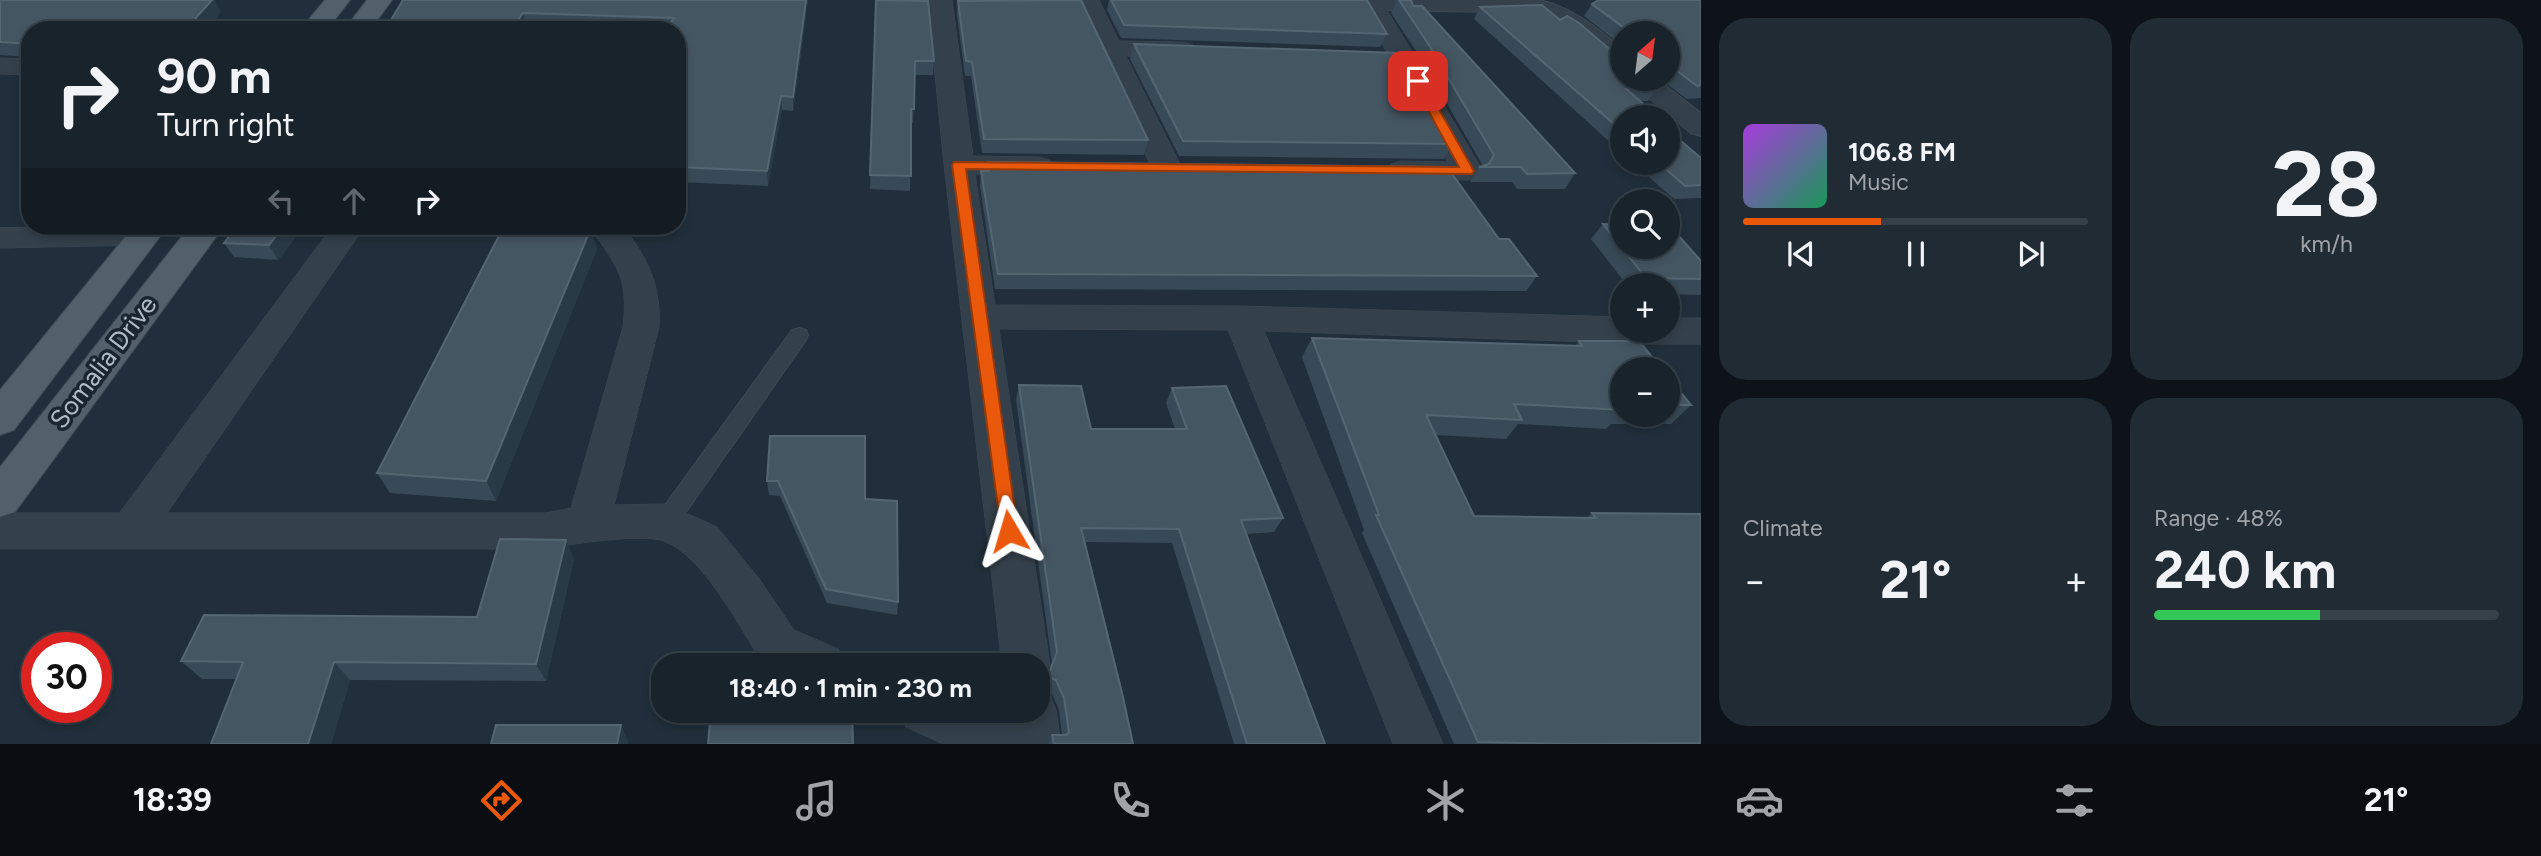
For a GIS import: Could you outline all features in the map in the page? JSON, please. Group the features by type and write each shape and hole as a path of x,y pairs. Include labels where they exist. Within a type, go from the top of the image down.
{"main road":[{"path":"320,21 338,0"},
{"path":"363,21 380,0"},
{"name":"Somalia Drive","path":"0,419 143,235"},
{"name":"Somalia Drive","path":"0,499 200,235"}],"street":[{"path":"940,0 959,165 1024,653"},
{"path":"1087,0 1167,168"},
{"path":"1238,0 1372,5 1515,4 1549,9 1573,20 1610,52"},
{"path":"1372,5 1468,171 1372,170"},
{"path":"1112,48 1209,51"},
{"path":"1377,57 1405,58"},
{"path":"0,66 21,67"},
{"path":"1655,91 1701,127"},
{"path":"959,165 1070,166"},
{"path":"0,238 55,235"},
{"path":"131,530 343,235"},
{"path":"589,523 641,327 644,302 633,260 612,235"},
{"path":"981,317 1241,318 1610,330"},
{"path":"1241,318 1418,744"},
{"path":"1680,337 1701,360"},
{"path":"0,531 546,531 589,523 666,522 702,540 744,594 778,646 794,653"},
{"path":"952,723 999,744"},
{"path":"1034,723 1036,744"}],"lane":[{"path":"666,522 799,334"}],"building":[{"path":"0,0 212,0 193,21 21,21 21,43 0,42"},
{"path":"403,0 806,0 793,97 781,96 767,171 686,167 686,21 672,21 674,18 523,13 517,21 390,21"},
{"path":"876,0 928,1 934,61 915,61 914,109 911,109 911,176 870,175"},
{"path":"1081,0 1148,140 984,139 972,62 966,61 958,1"},
{"path":"1111,0 1367,0 1387,34 1124,25"},
{"path":"1399,0 1411,0 1413,6 1422,6 1575,173 1527,174 1521,167 1479,167 1489,164 1494,155"},
{"path":"1599,0 1701,0 1701,85 1697,86 1680,73 1680,21 1615,21 1592,4"},
{"path":"1542,5 1560,20 1567,16 1579,23 1610,49 1610,91 1628,91 1645,105 1610,105 1610,121 1480,7"},
{"path":"1134,44 1399,53 1452,144 1183,141"},
{"path":"1680,140 1701,158 1701,185 1685,186 1673,175 1680,175"},
{"path":"988,162 1447,167 1499,239 1509,239 1537,276 998,274 981,171 989,171"},
{"path":"230,235 277,235 269,245 224,243"},
{"path":"499,235 588,235 486,481 377,473"},
{"path":"1680,237 1701,261 1701,279 1680,279 1680,273 1642,273 1631,259 1680,259"},
{"path":"1312,338 1582,346 1579,341 1641,343 1652,357 1610,357 1610,409 1514,404 1522,420 1426,415 1474,516 1596,518 1592,513 1701,514 1701,743 1478,742 1376,515 1379,515"},
{"path":"1019,385 1081,386 1091,429 1187,429 1172,388 1226,386 1283,518 1241,520 1325,744 1247,744 1179,529 1081,528 1133,744 1054,744 1052,735 1066,735 1069,732 1064,698 1056,680 1050,678 1057,652"},
{"path":"1680,392 1691,405 1680,405"},
{"path":"770,436 865,436 865,499 897,501 898,602 826,589 778,481 767,481"},
{"path":"500,539 566,540 536,664 334,662 308,744 211,744 243,662 181,661 204,615 477,617"},
{"path":"710,723 852,723 853,744 708,744"},
{"path":"496,725 621,725 617,744 491,744"}],"route":[{"path":"1009,531 959,165 1468,171 1418,81"}]}
